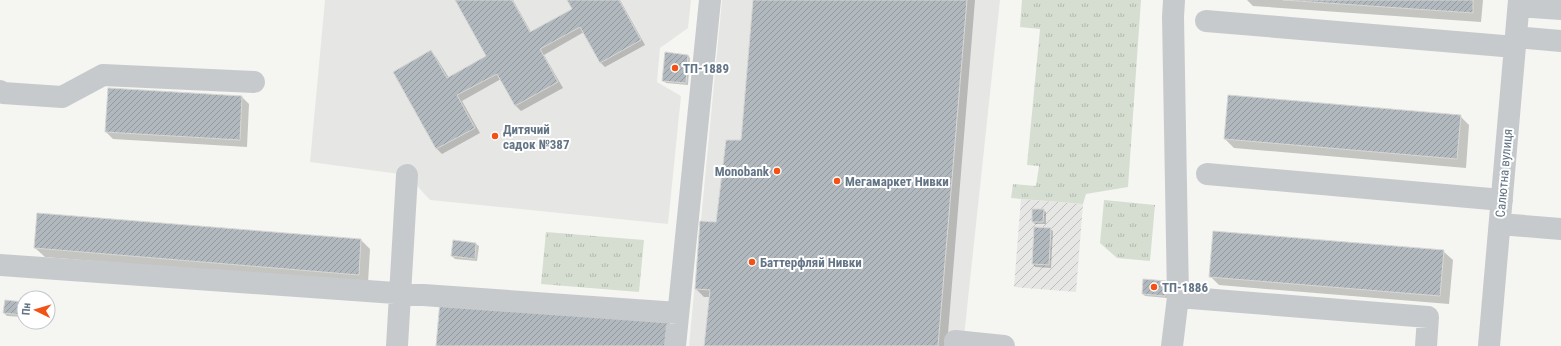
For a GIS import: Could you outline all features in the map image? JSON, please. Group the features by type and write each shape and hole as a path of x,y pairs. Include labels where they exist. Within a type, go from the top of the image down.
{"street":[{"path":"675,346 710,0"},
{"path":"1172,346 1178,297 1173,17 1174,0"},
{"path":"1519,3 1561,9"},
{"name":"Салютна вулиця","path":"1489,346 1519,3"},
{"path":"1206,21 1516,42 1561,41"},
{"path":"0,90 3,93 62,97 103,75 254,82"},
{"path":"1207,174 1502,200"},
{"path":"397,346 407,175"},
{"path":"1500,224 1561,229"},
{"path":"0,265 678,313"},
{"path":"1178,297 1428,317 1426,346"},
{"path":"955,346 955,342 1004,346"}],"shaded area":[{"name":"Дитячий садок №387","path":"325,0 691,0 688,28 660,48 657,82 681,96 668,224 430,200 407,175 310,162"},
{"name":"Мегамаркет Нивки","path":"722,0 1000,0 963,346 689,346"},
{"path":"1021,199 1083,204 1076,292 1014,287"}],"green space":[{"path":"1022,0 1141,0 1128,187 1086,194 1083,204 1011,198 1013,184 1036,186 1039,166 1027,165 1040,29 1020,27"},
{"path":"1104,200 1155,205 1150,261 1117,258 1100,243"},
{"path":"546,232 644,240 639,292 541,284"}],"building":[{"path":"455,0 512,0 530,32 572,9 567,0 619,0 641,40 600,63 580,27 540,49 558,82 515,106 497,74 457,95 475,128 436,149 393,72 431,50 447,78 486,56"},
{"name":"Мегамаркет Нивки","path":"753,0 967,0 938,346 704,346 710,290 695,289 700,221 716,222 726,140 741,140"},
{"path":"1283,0 1473,0 1473,13"},
{"name":"ТП-1889","path":"665,52 688,55 686,83 662,81"},
{"path":"108,88 242,96 240,140 105,132"},
{"path":"1228,95 1461,115 1457,159 1224,139"},
{"path":"1032,209 1044,209 1043,222 1032,222"},
{"path":"37,213 361,239 359,275 34,248"},
{"path":"1034,227 1051,228 1049,265 1032,264"},
{"path":"1213,231 1444,250 1440,296 1209,277"},
{"path":"453,240 476,243 475,259 451,256"},
{"name":"ТП-1886","path":"1143,279 1166,281 1165,296 1142,294"},
{"path":"5,300 16,301 16,314 3,313"},
{"path":"440,301 670,323 668,346 436,346"}],"place":[{"name":"ТП-1889","path":"675,68"},
{"name":"Дитячий садок №387","path":"495,136"},
{"name":"Monobank","path":"777,171"},
{"name":"Мегамаркет Нивки","path":"837,181"},
{"name":"Баттерфляй Нивки","path":"752,262"},
{"name":"ТП-1886","path":"1154,287"}]}
